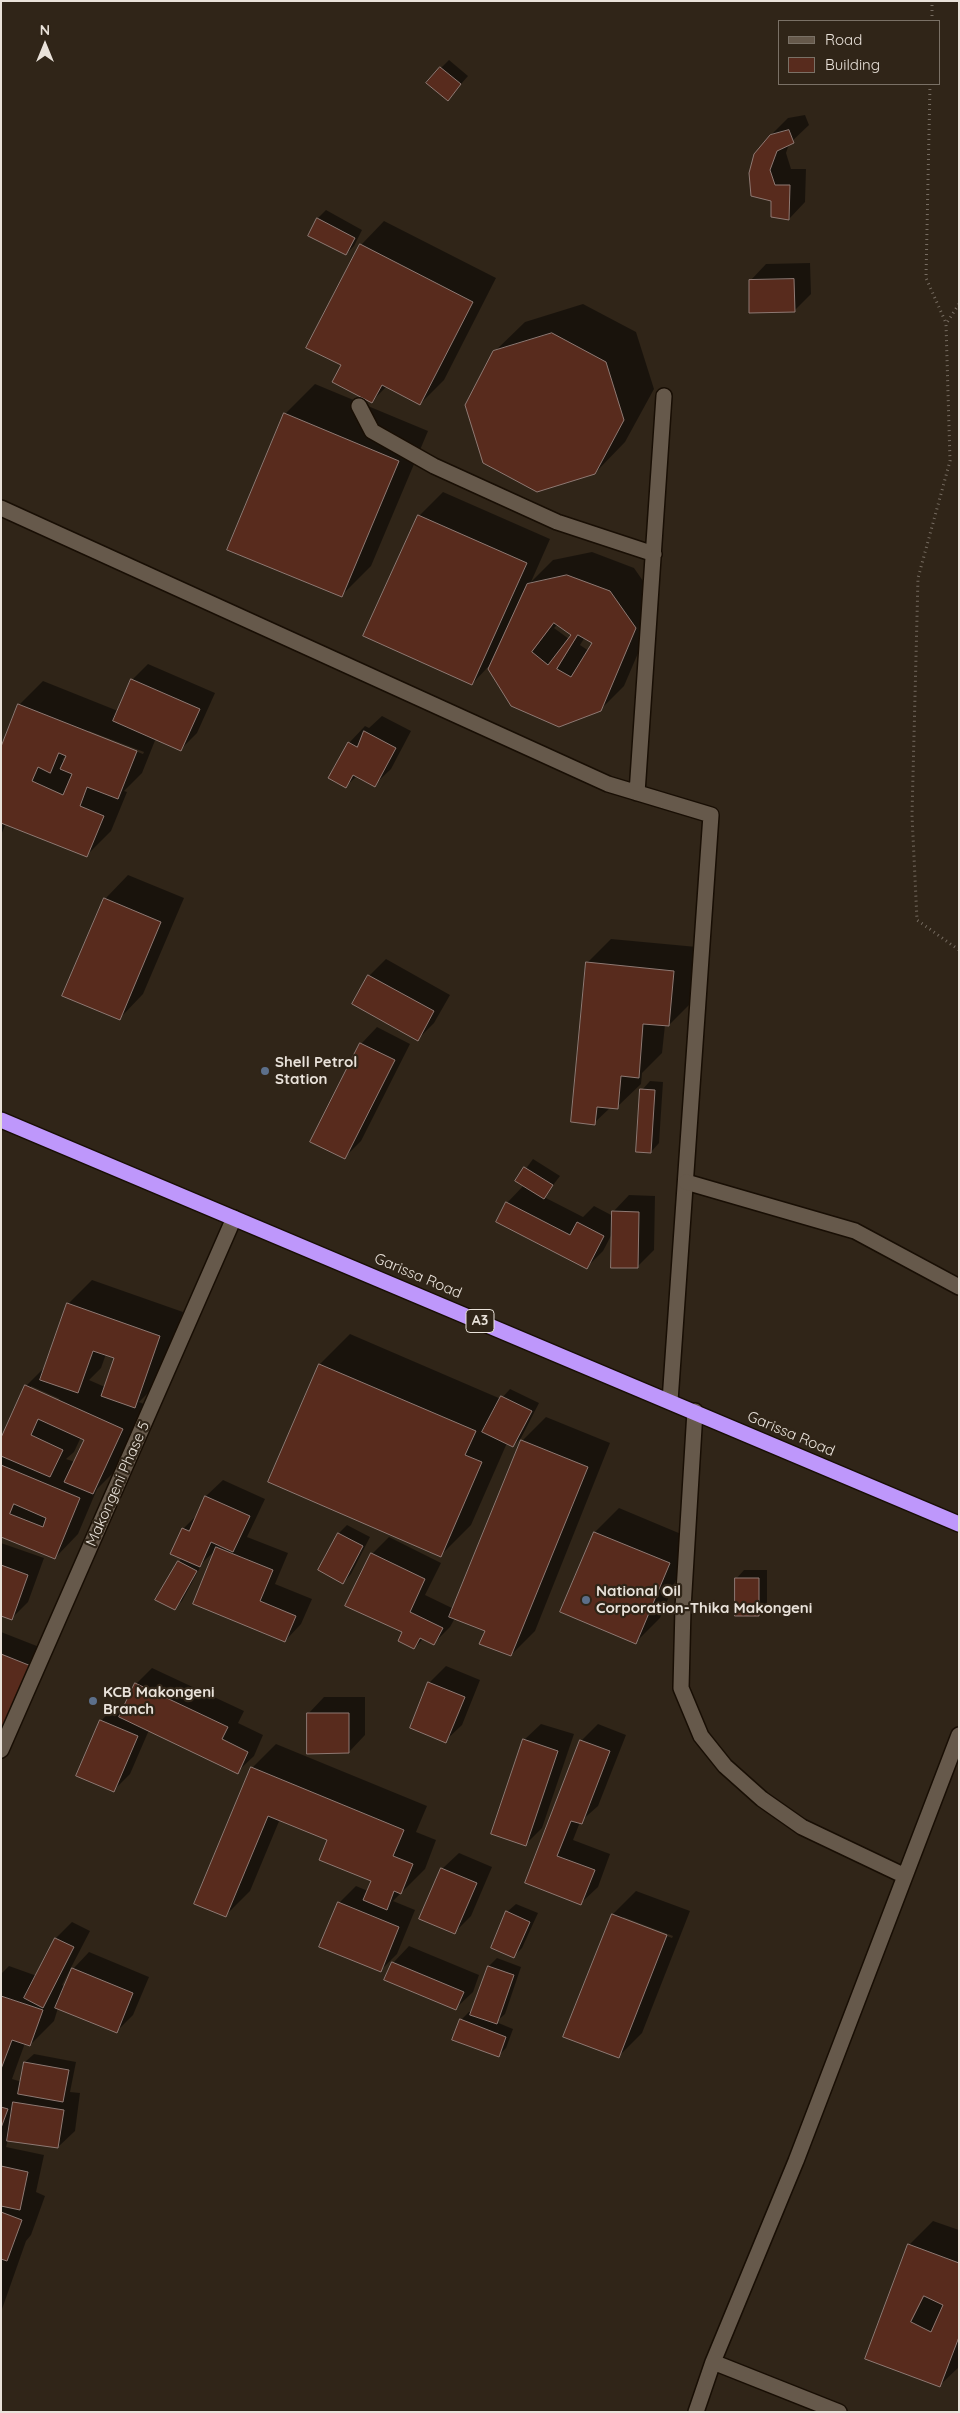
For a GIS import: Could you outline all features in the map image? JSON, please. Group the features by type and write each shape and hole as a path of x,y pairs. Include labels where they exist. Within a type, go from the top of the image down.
{"highway":[{"name":"Garissa Road","path":"1,1120 959,1524"}],"street":[{"path":"637,793 664,396"},
{"path":"359,406 372,431 434,466 557,522 654,554"},
{"path":"1,508 608,784 711,815 670,1401"},
{"path":"686,1182 855,1231 959,1287"},
{"name":"Makongeni Phase 5","path":"1,1750 234,1218"},
{"path":"695,1412 683,1608 681,1688 700,1736 725,1766 762,1799 802,1826 905,1876"},
{"path":"696,2412 713,2362 796,2161 959,1735"},
{"path":"713,2362 839,2412"}],"path":[{"path":"932,1 932,20"},
{"path":"930,85 926,278 946,324 950,461 918,578 912,815 917,920 959,950"},
{"path":"946,324 959,304"}],"building":[{"path":"440,67 461,84 448,101 426,83"},
{"path":"789,130 794,143 777,151 770,170 775,185 790,185 789,220 771,217 771,201 751,196 749,173 754,154 770,135"},
{"path":"317,218 355,238 346,255 308,236"},
{"path":"360,244 473,302 420,405 382,385 372,403 332,382 341,365 306,348"},
{"path":"794,279 795,312 749,313 749,280"},
{"path":"552,333 606,362 624,420 595,474 537,492 483,463 465,405 493,351"},
{"path":"284,413 399,461 342,597 227,550"},
{"path":"418,515 527,563 472,685 363,636"},
{"path":"567,575 610,591 636,628 601,711 559,727 511,706 488,669 527,584","holes":["554,623 571,635 548,665 532,652","578,635 592,643 571,677 557,669"]},
{"path":"131,679 200,709 181,751 113,721"},
{"path":"18,704 137,751 118,799 87,787 80,806 104,816 87,857 1,823 1,747","holes":["59,753 66,756 60,769 72,774 63,795 32,781 38,767 50,773"]},
{"path":"364,731 396,748 375,787 353,775 346,788 328,778 348,742 357,747"},
{"path":"104,898 161,922 120,1020 62,996"},
{"path":"586,962 674,971 669,1026 643,1024 639,1078 621,1076 618,1109 597,1107 595,1125 571,1122"},
{"path":"368,975 434,1011 418,1041 352,1004"},
{"path":"360,1043 395,1060 345,1159 310,1142"},
{"path":"640,1089 655,1090 651,1153 636,1152"},
{"path":"524,1167 553,1185 544,1199 515,1181"},
{"path":"506,1202 570,1235 577,1222 604,1236 587,1269 496,1222"},
{"path":"612,1211 639,1212 638,1268 611,1268"},
{"path":"67,1303 160,1336 135,1408 101,1396 114,1358 93,1351 78,1393 40,1380"},
{"path":"319,1364 476,1431 465,1455 482,1462 441,1557 268,1482"},
{"path":"25,1385 123,1429 93,1494 64,1482 84,1440 38,1419 31,1435 63,1450 50,1477 1,1456 1,1438"},
{"path":"501,1396 532,1411 513,1447 482,1432"},
{"path":"521,1440 588,1467 511,1656 479,1644 485,1631 449,1617"},
{"path":"1,1465 80,1498 55,1559 1,1537","holes":["14,1504 46,1518 43,1527 10,1514"]},
{"path":"205,1496 250,1516 233,1552 211,1542 200,1567 170,1554 182,1528 189,1531"},
{"path":"594,1532 670,1563 636,1644 560,1612"},
{"path":"338,1533 363,1546 343,1584 318,1570"},
{"path":"216,1547 273,1570 260,1601 296,1616 285,1642 193,1604"},
{"path":"371,1553 425,1579 410,1612 443,1628 434,1645 420,1638 414,1649 398,1641 402,1632 345,1606"},
{"path":"178,1561 197,1571 175,1610 155,1600"},
{"path":"1,1565 28,1575 12,1620 1,1616"},
{"path":"735,1578 759,1578 759,1616 735,1616"},
{"path":"1,1654 31,1666 6,1729 1,1727"},
{"path":"428,1682 465,1697 446,1743 410,1728"},
{"path":"135,1683 228,1727 222,1739 248,1752 238,1774 119,1717"},
{"path":"307,1713 349,1713 349,1753 307,1754"},
{"path":"100,1720 138,1736 114,1792 76,1776"},
{"path":"523,1739 558,1751 526,1846 491,1834"},
{"path":"580,1740 610,1751 582,1824 571,1821 557,1856 595,1870 581,1905 525,1883"},
{"path":"251,1767 404,1830 393,1856 413,1864 401,1894 394,1891 387,1910 363,1900 371,1881 319,1860 327,1840 268,1816 226,1917 194,1904"},
{"path":"441,1868 477,1883 455,1934 419,1919"},
{"path":"338,1902 399,1927 381,1972 319,1947"},
{"path":"506,1911 530,1922 514,1958 491,1948"},
{"path":"612,1914 667,1935 619,2058 563,2037"},
{"path":"55,1938 74,1947 43,2008 24,1998"},
{"path":"392,1962 464,1992 456,2010 384,1980"},
{"path":"488,1966 514,1975 497,2024 470,2015"},
{"path":"72,1968 133,1993 117,2033 55,2008"},
{"path":"1,1996 43,2010 30,2046 12,2040 1,2069"},
{"path":"460,2019 506,2037 499,2057 452,2040"},
{"path":"24,2062 69,2070 63,2102 18,2094"},
{"path":"13,2102 64,2110 58,2148 7,2141"},
{"path":"1,2107 8,2109 1,2128"},
{"path":"1,2166 28,2172 20,2210 1,2206"},
{"path":"1,2212 22,2220 7,2261 1,2259"},
{"path":"908,2244 959,2263 959,2337 940,2387 865,2359","holes":["924,2296 943,2305 931,2332 911,2322"]}],"place":[{"name":"Shell Petrol Station","path":"265,1071"},
{"name":"National Oil Corporation-Thika Makongeni","path":"586,1600"},
{"name":"KCB Makongeni Branch","path":"93,1701"}]}
